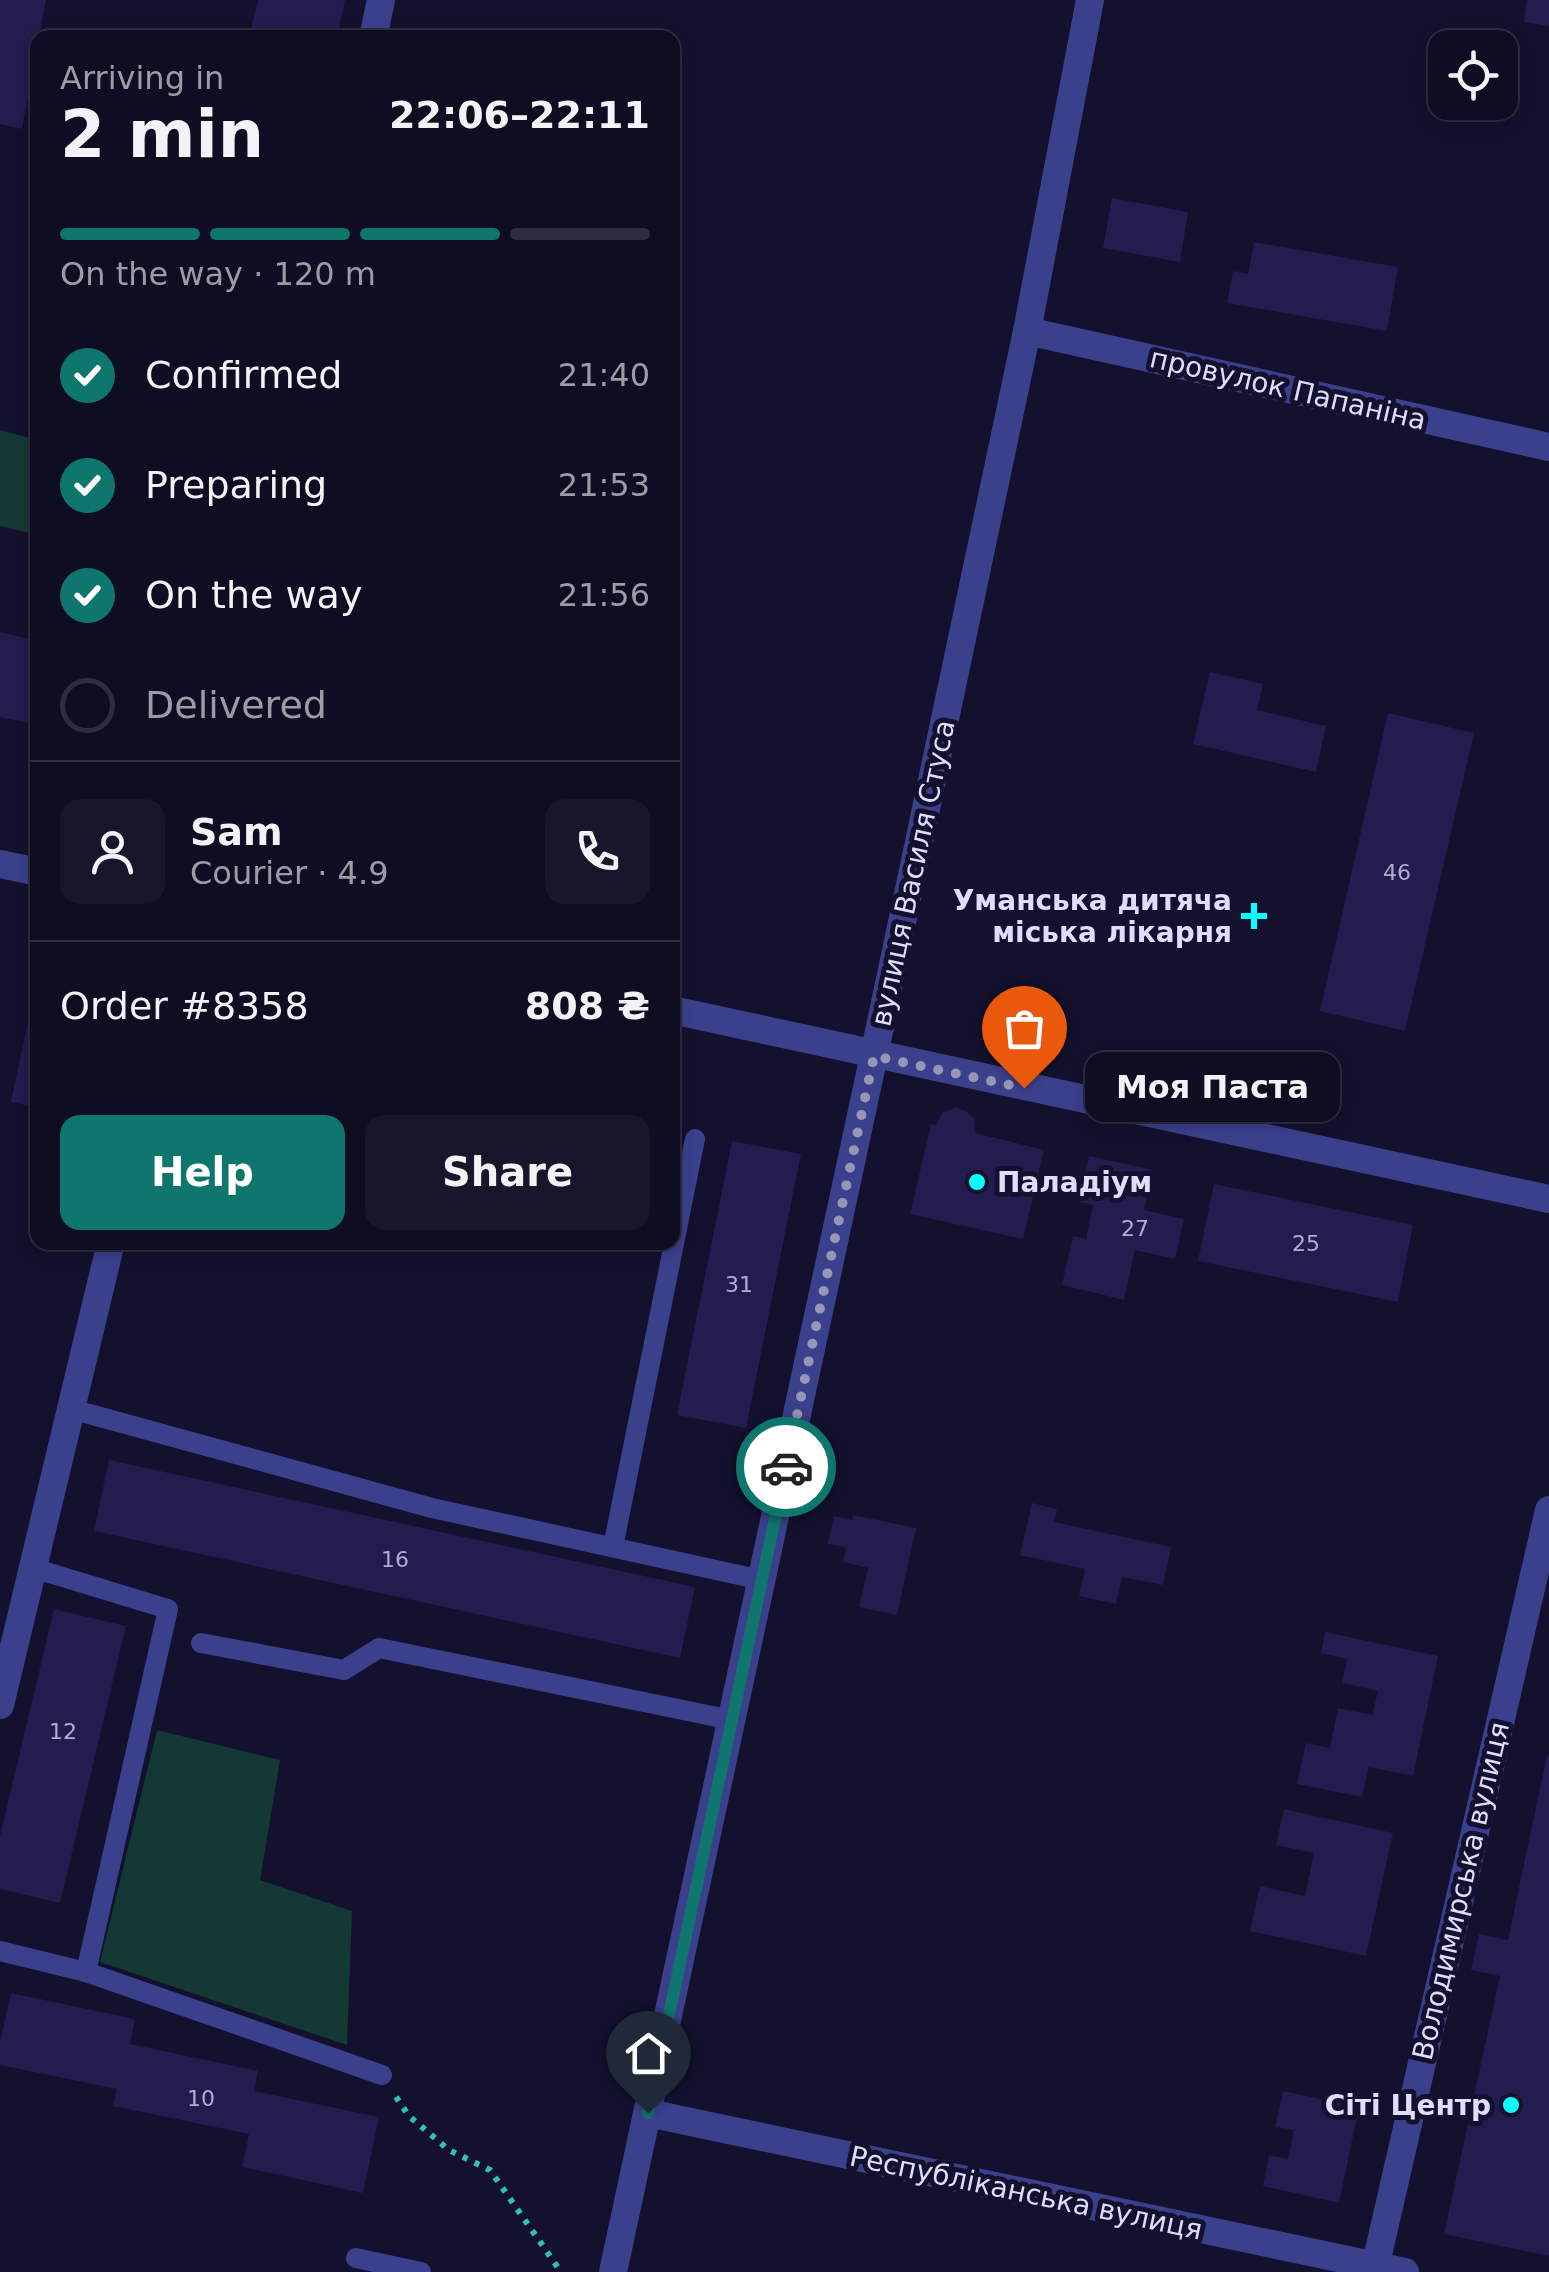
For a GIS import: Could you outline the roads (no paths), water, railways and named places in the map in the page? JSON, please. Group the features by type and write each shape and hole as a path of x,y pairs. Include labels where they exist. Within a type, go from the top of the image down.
{"street":[{"path":"375,30 381,0"},
{"name":"вулиця Василя Стуса","path":"612,2272 1027,331 1090,0"},
{"name":"провулок Папаніна","path":"1027,331 1549,447"},
{"path":"0,864 30,870"},
{"path":"680,1012 1549,1199"},
{"path":"0,1705 109,1250"},
{"name":"Володимирська вулиця","path":"1374,2269 1543,1564 1549,1510"},
{"name":"Республіканська вулиця","path":"648,2113 1374,2269 1405,2272"}],"lane":[{"path":"680,1210 694,1140"},
{"path":"613,1547 672,1250"},
{"path":"71,1409 432,1508 762,1580"},
{"path":"33,1568 168,1609 86,1972"},
{"path":"200,1643 344,1670 379,1648 732,1720"},
{"path":"0,1951 86,1972 382,2075"},
{"path":"356,2258 421,2272"}],"place":[{"name":"Уманська дитяча міська лікарня","path":"1254,916"},
{"name":"Моя Паста","path":"1024,1088"},
{"name":"Паладіум","path":"977,1182"},
{"name":"Сіті Центр","path":"1511,2105"}]}
